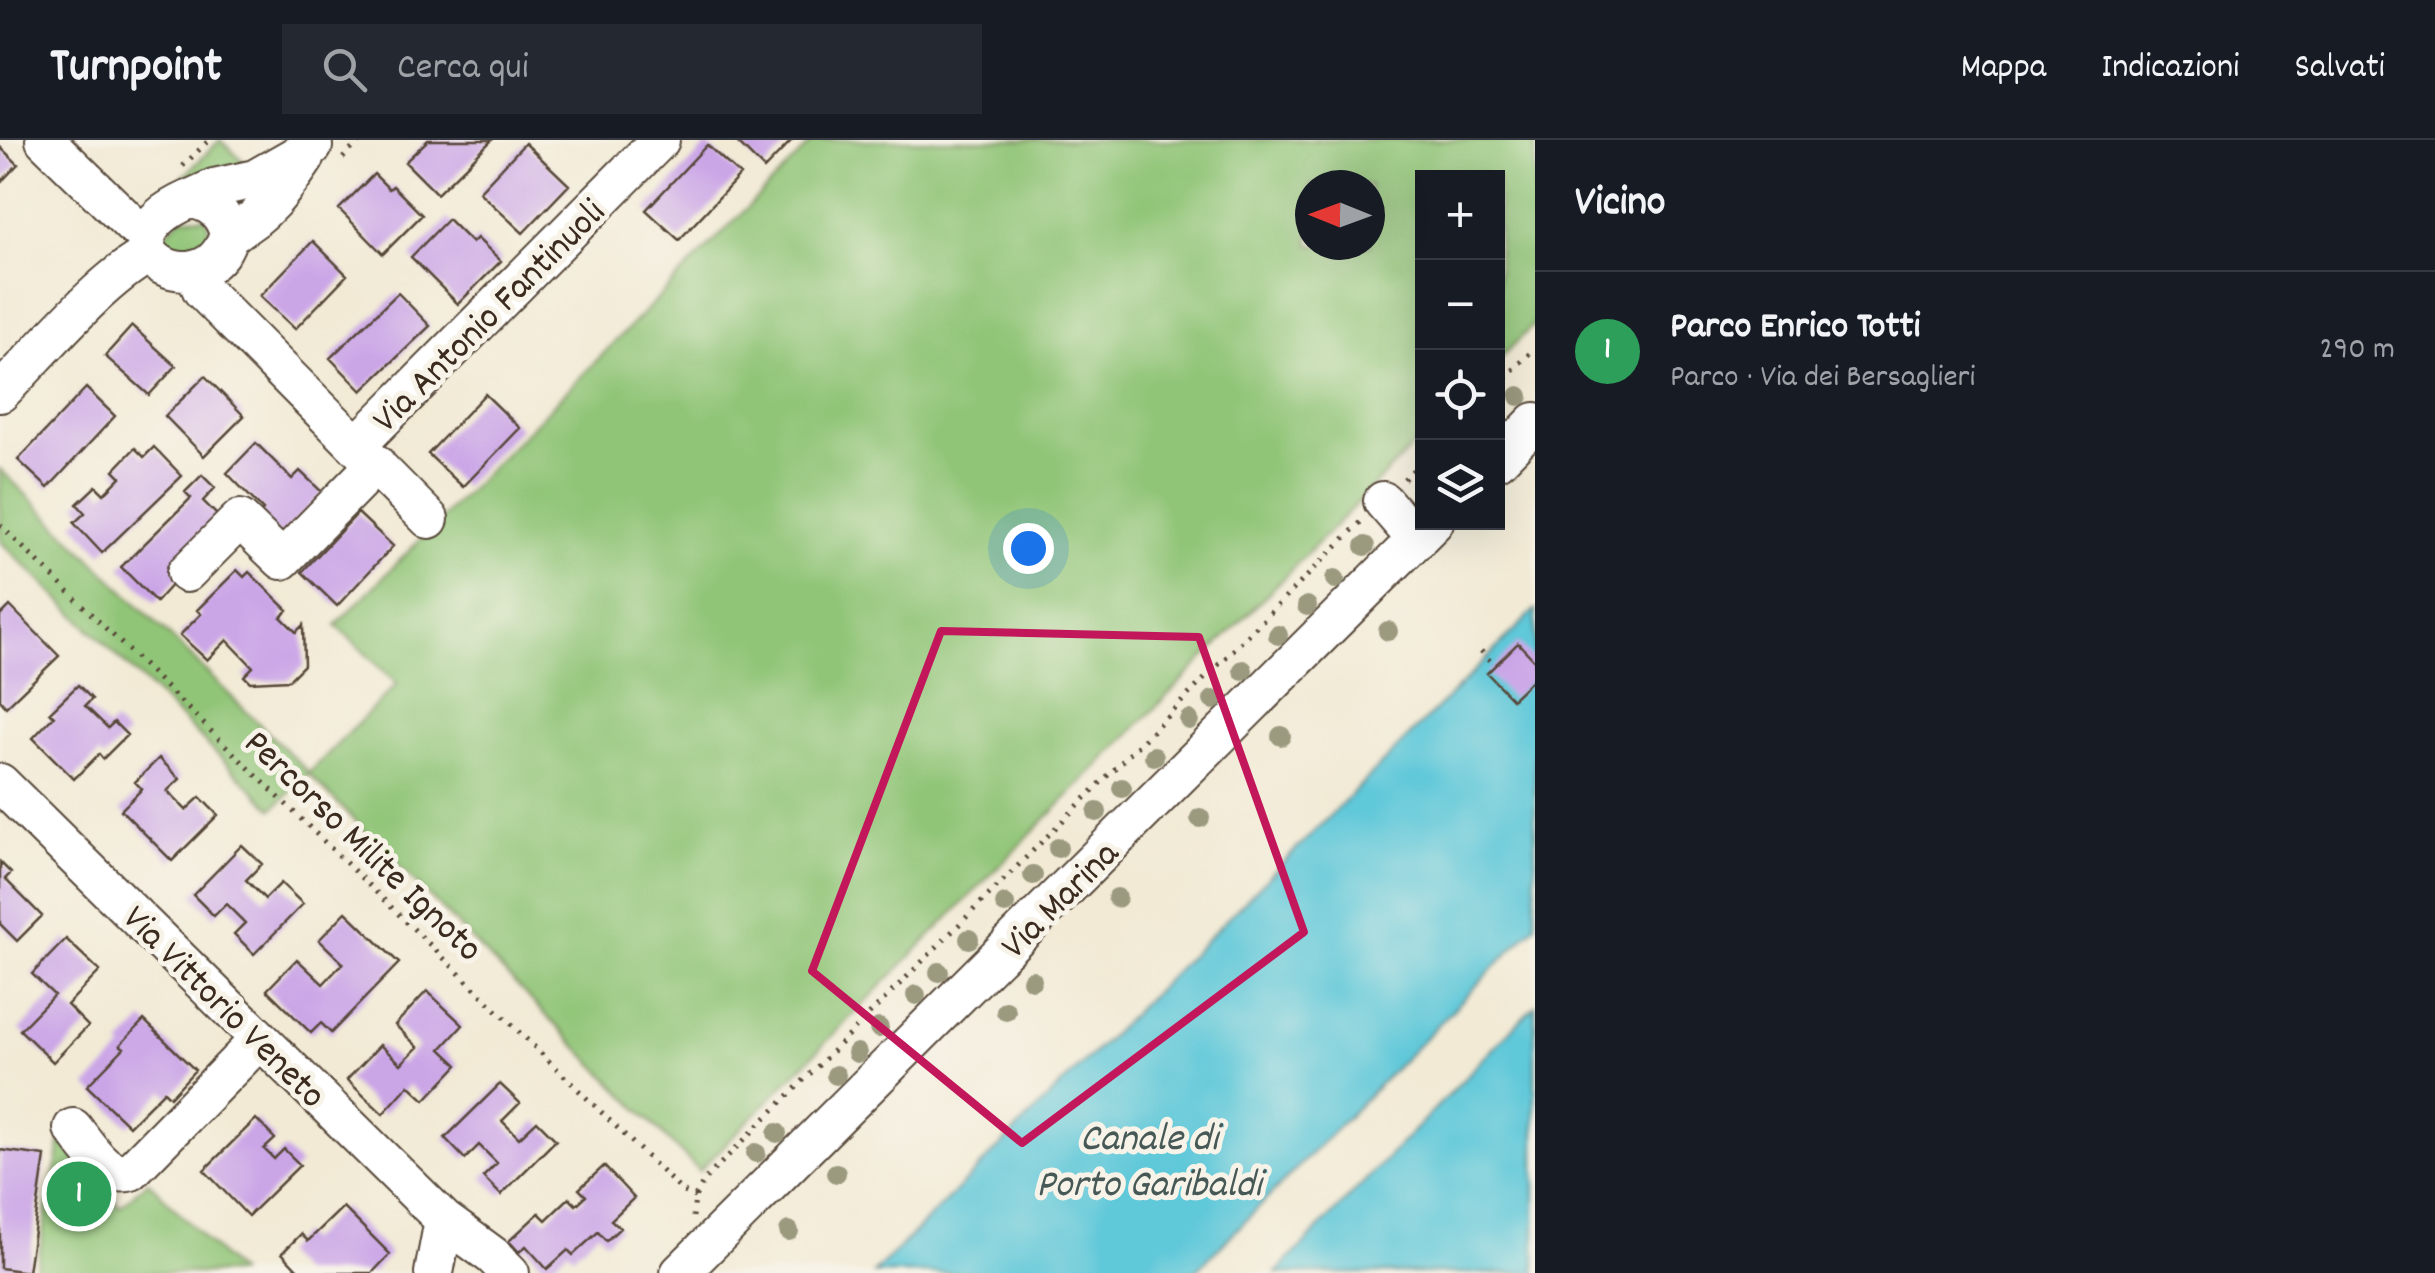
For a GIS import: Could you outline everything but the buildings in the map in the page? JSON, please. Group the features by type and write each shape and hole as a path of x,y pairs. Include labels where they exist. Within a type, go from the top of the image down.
{"street":[{"path":"45,140 148,242 157,264 174,272 193,270 220,255 229,234 247,226 284,190 316,143"},
{"name":"Via Antonio Fantinuoli","path":"186,573 240,519 282,560 367,454 660,140"},
{"path":"0,393 132,263 148,242 158,216 214,188 255,179 316,143"},
{"path":"190,199 204,202 220,213 229,234"},
{"path":"193,270 202,290 428,519"},
{"path":"1505,453 1535,422"},
{"path":"1383,501 1426,531"},
{"name":"Via Marina","path":"694,1260 1426,531"},
{"name":"Via Vittorio Veneto","path":"0,783 448,1224 510,1273"},
{"path":"72,1128 110,1171 131,1171 260,1040"},
{"path":"434,1273 448,1224"},
{"name":"Via Vittorio Veneto","path":"448,1224 471,1273"}],"path":[{"path":"1505,379 1535,348"},
{"path":"694,1260 696,1197 705,1179 1415,468"},
{"name":"Percorso Milite Ignoto","path":"0,525 668,1178 696,1197"},
{"path":"1481,650 1494,665"}],"highlighted area":[{"path":"941,631 1199,637 1304,932 1022,1143 812,971"}],"green space":[{"path":"220,140 253,170 188,180 174,186"},
{"path":"814,140 1535,140 1535,323 1505,354 1505,170 1415,170 1415,444 699,1171 309,774 273,809 0,541 0,469 309,773 397,684 336,625"},
{"path":"183,217 207,218 210,241 189,253 166,248 163,235"},
{"path":"61,1140 120,1207 148,1181 238,1273 35,1273"}],"water":[{"name":"Canale di Porto Garibaldi","path":"1535,610 1535,926 1194,1273 874,1273"},
{"path":"1535,1005 1535,1273 1276,1273"}],"place":[{"name":"Parco Enrico Totti","path":"79,1194"}]}
